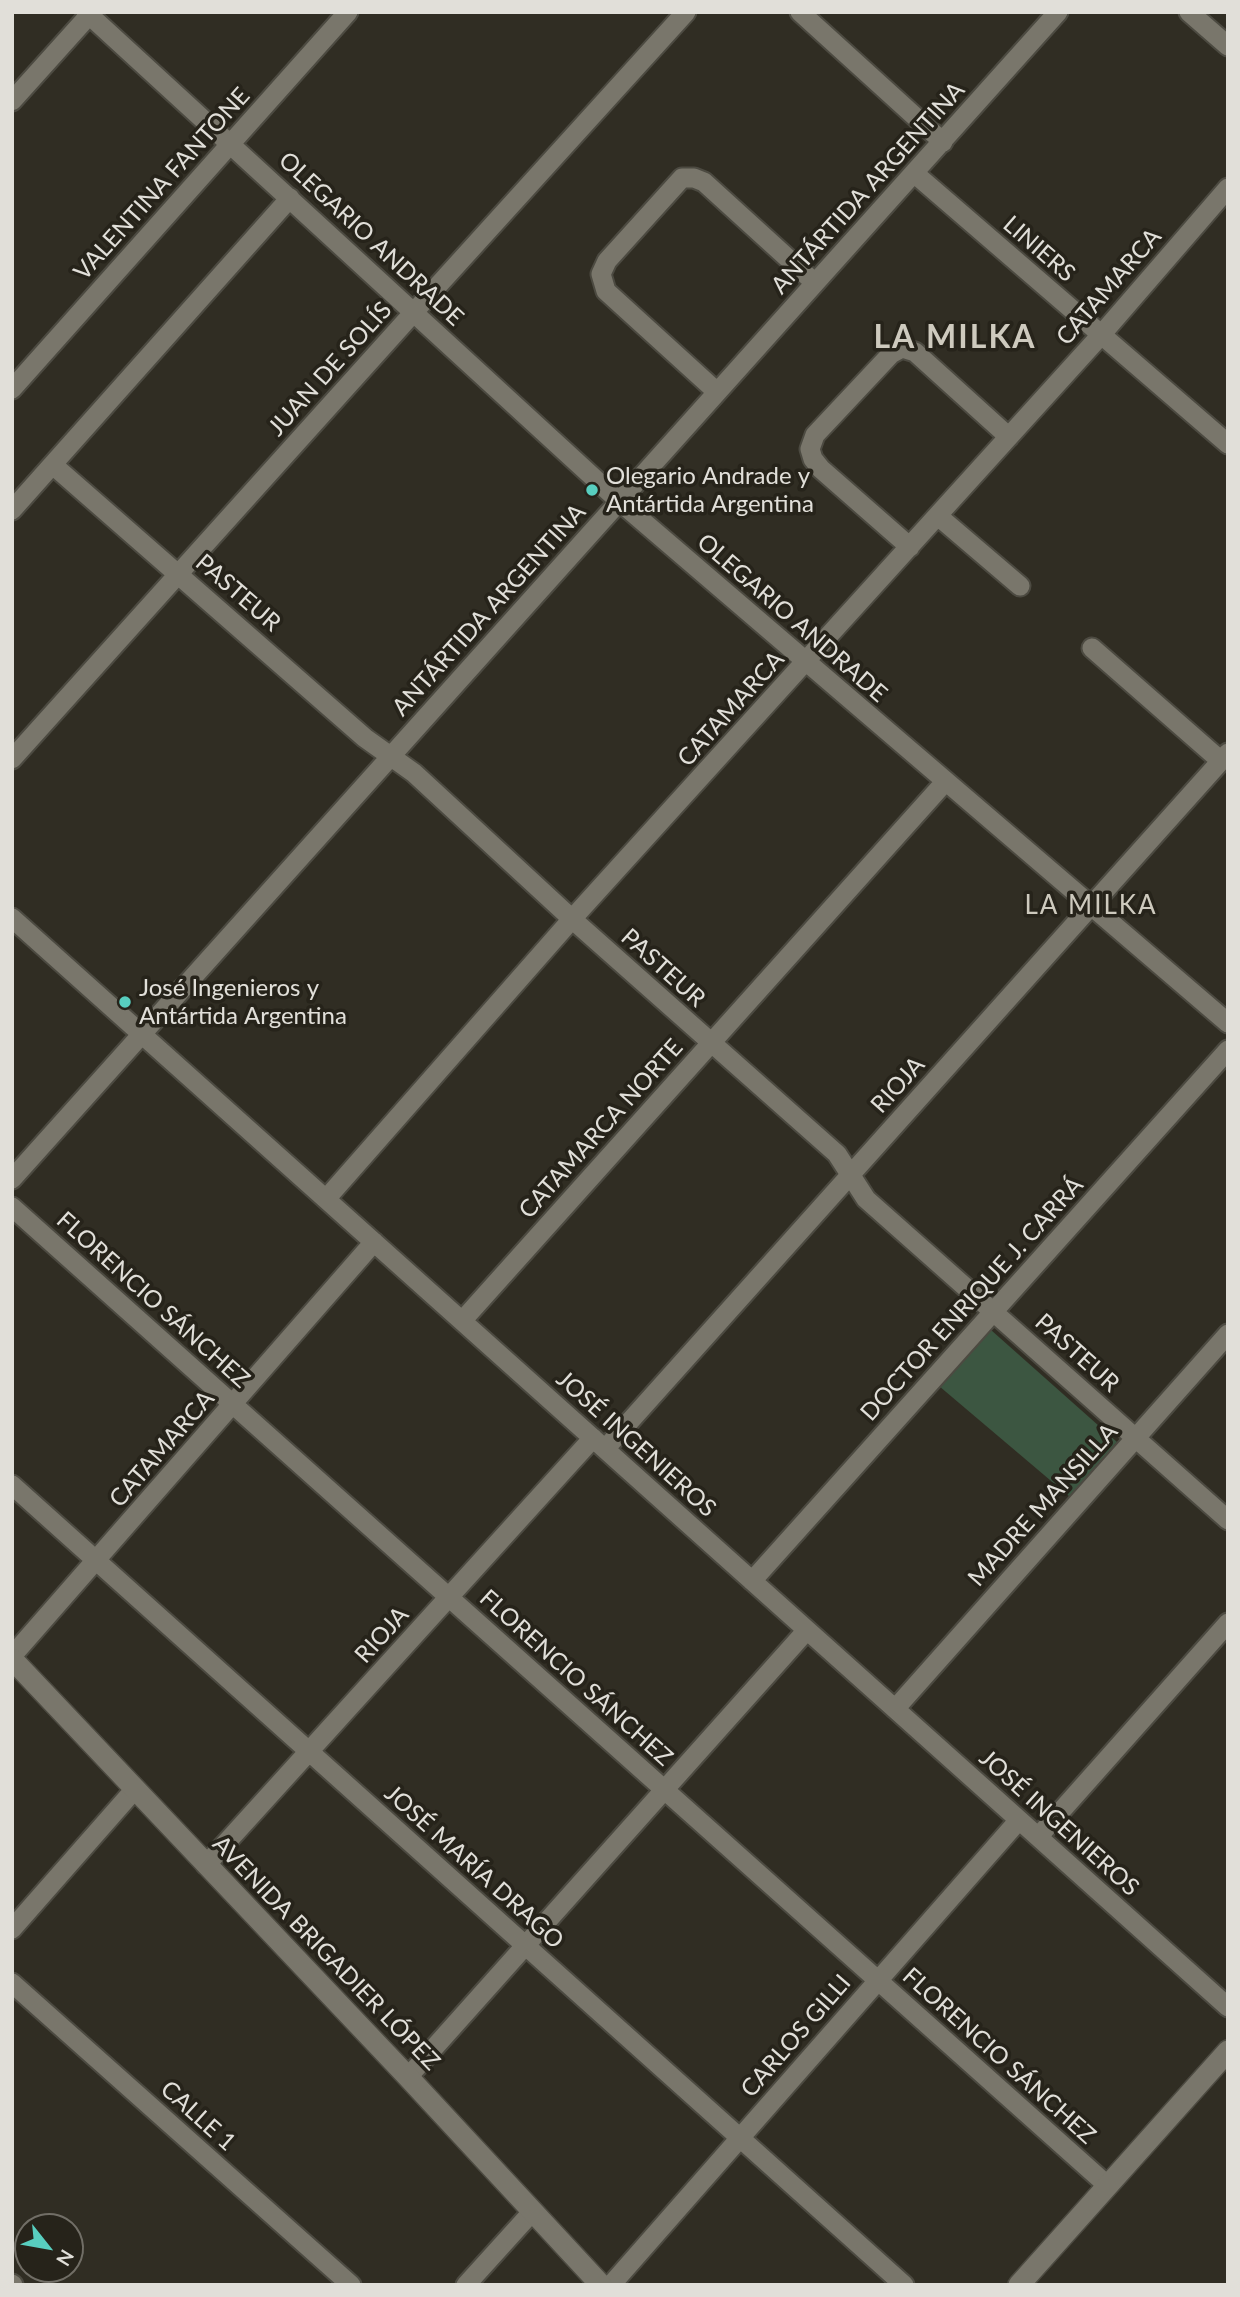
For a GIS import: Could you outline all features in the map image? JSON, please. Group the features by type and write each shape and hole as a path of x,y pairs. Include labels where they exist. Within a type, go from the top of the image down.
{"street":[{"name":"VALENTINA FANTONE","path":"12,389 348,12"},
{"name":"JUAN DE SOLÍS","path":"12,759 686,12"},
{"path":"800,12 943,142"},
{"name":"ANTÁRTIDA ARGENTINA","path":"12,1178 1058,12"},
{"path":"1189,12 1228,46"},
{"name":"OLEGARIO ANDRADE","path":"89,13 620,501 944,782 1228,1023"},
{"path":"12,101 89,13"},
{"name":"LINIERS","path":"914,173 1228,444"},
{"path":"717,393 606,291 601,274 607,261 682,178 694,177 705,182 815,284"},
{"name":"CATAMARCA","path":"326,1199 572,919 1101,335 1228,188"},
{"path":"12,510 290,198"},
{"path":"910,547 821,469 810,449 815,435 891,354 902,348 915,352 1009,437"},
{"name":"PASTEUR","path":"54,465 365,738 414,773 572,919 837,1154 866,1199 1228,1520"},
{"path":"938,516 1020,586"},
{"path":"1092,648 1224,757"},
{"name":"RIOJA","path":"206,1865 449,1597 599,1444 850,1174 1224,757"},
{"name":"CATAMARCA NORTE","path":"462,1321 944,782"},
{"name":"JOSÉ INGENIEROS","path":"12,918 1228,2007"},
{"name":"DOCTOR ENRIQUE J. CARRÁ","path":"752,1581 1228,1050"},
{"name":"FLORENCIO SÁNCHEZ","path":"12,1207 1107,2185"},
{"name":"CATAMARCA","path":"12,1658 374,1242"},
{"name":"MADRE MANSILLA","path":"895,1709 1228,1334"},
{"name":"JOSÉ MARÍA DRAGO","path":"12,1485 904,2285"},
{"path":"1038,1837 1228,1623"},
{"path":"408,2077 807,1630"},
{"name":"AVENIDA BRIGADIER LÓPEZ","path":"12,1658 601,2285"},
{"path":"12,1929 135,1789"},
{"name":"CARLOS GILLI","path":"611,2285 1018,1820"},
{"name":"CALLE 1","path":"12,1983 351,2285"},
{"path":"1019,2285 1225,2058"},
{"path":"466,2285 532,2212"}],"green space":[{"path":"991,1330 1117,1442 1070,1497 939,1386"}],"place":[{"name":"Olegario Andrade y Antártida Argentina","path":"592,490"},
{"name":"José Ingenieros y Antártida Argentina","path":"125,1002"}],"district":[{"name":"LA MILKA","path":"955,338"},
{"name":"LA MILKA","path":"1091,906"}]}
